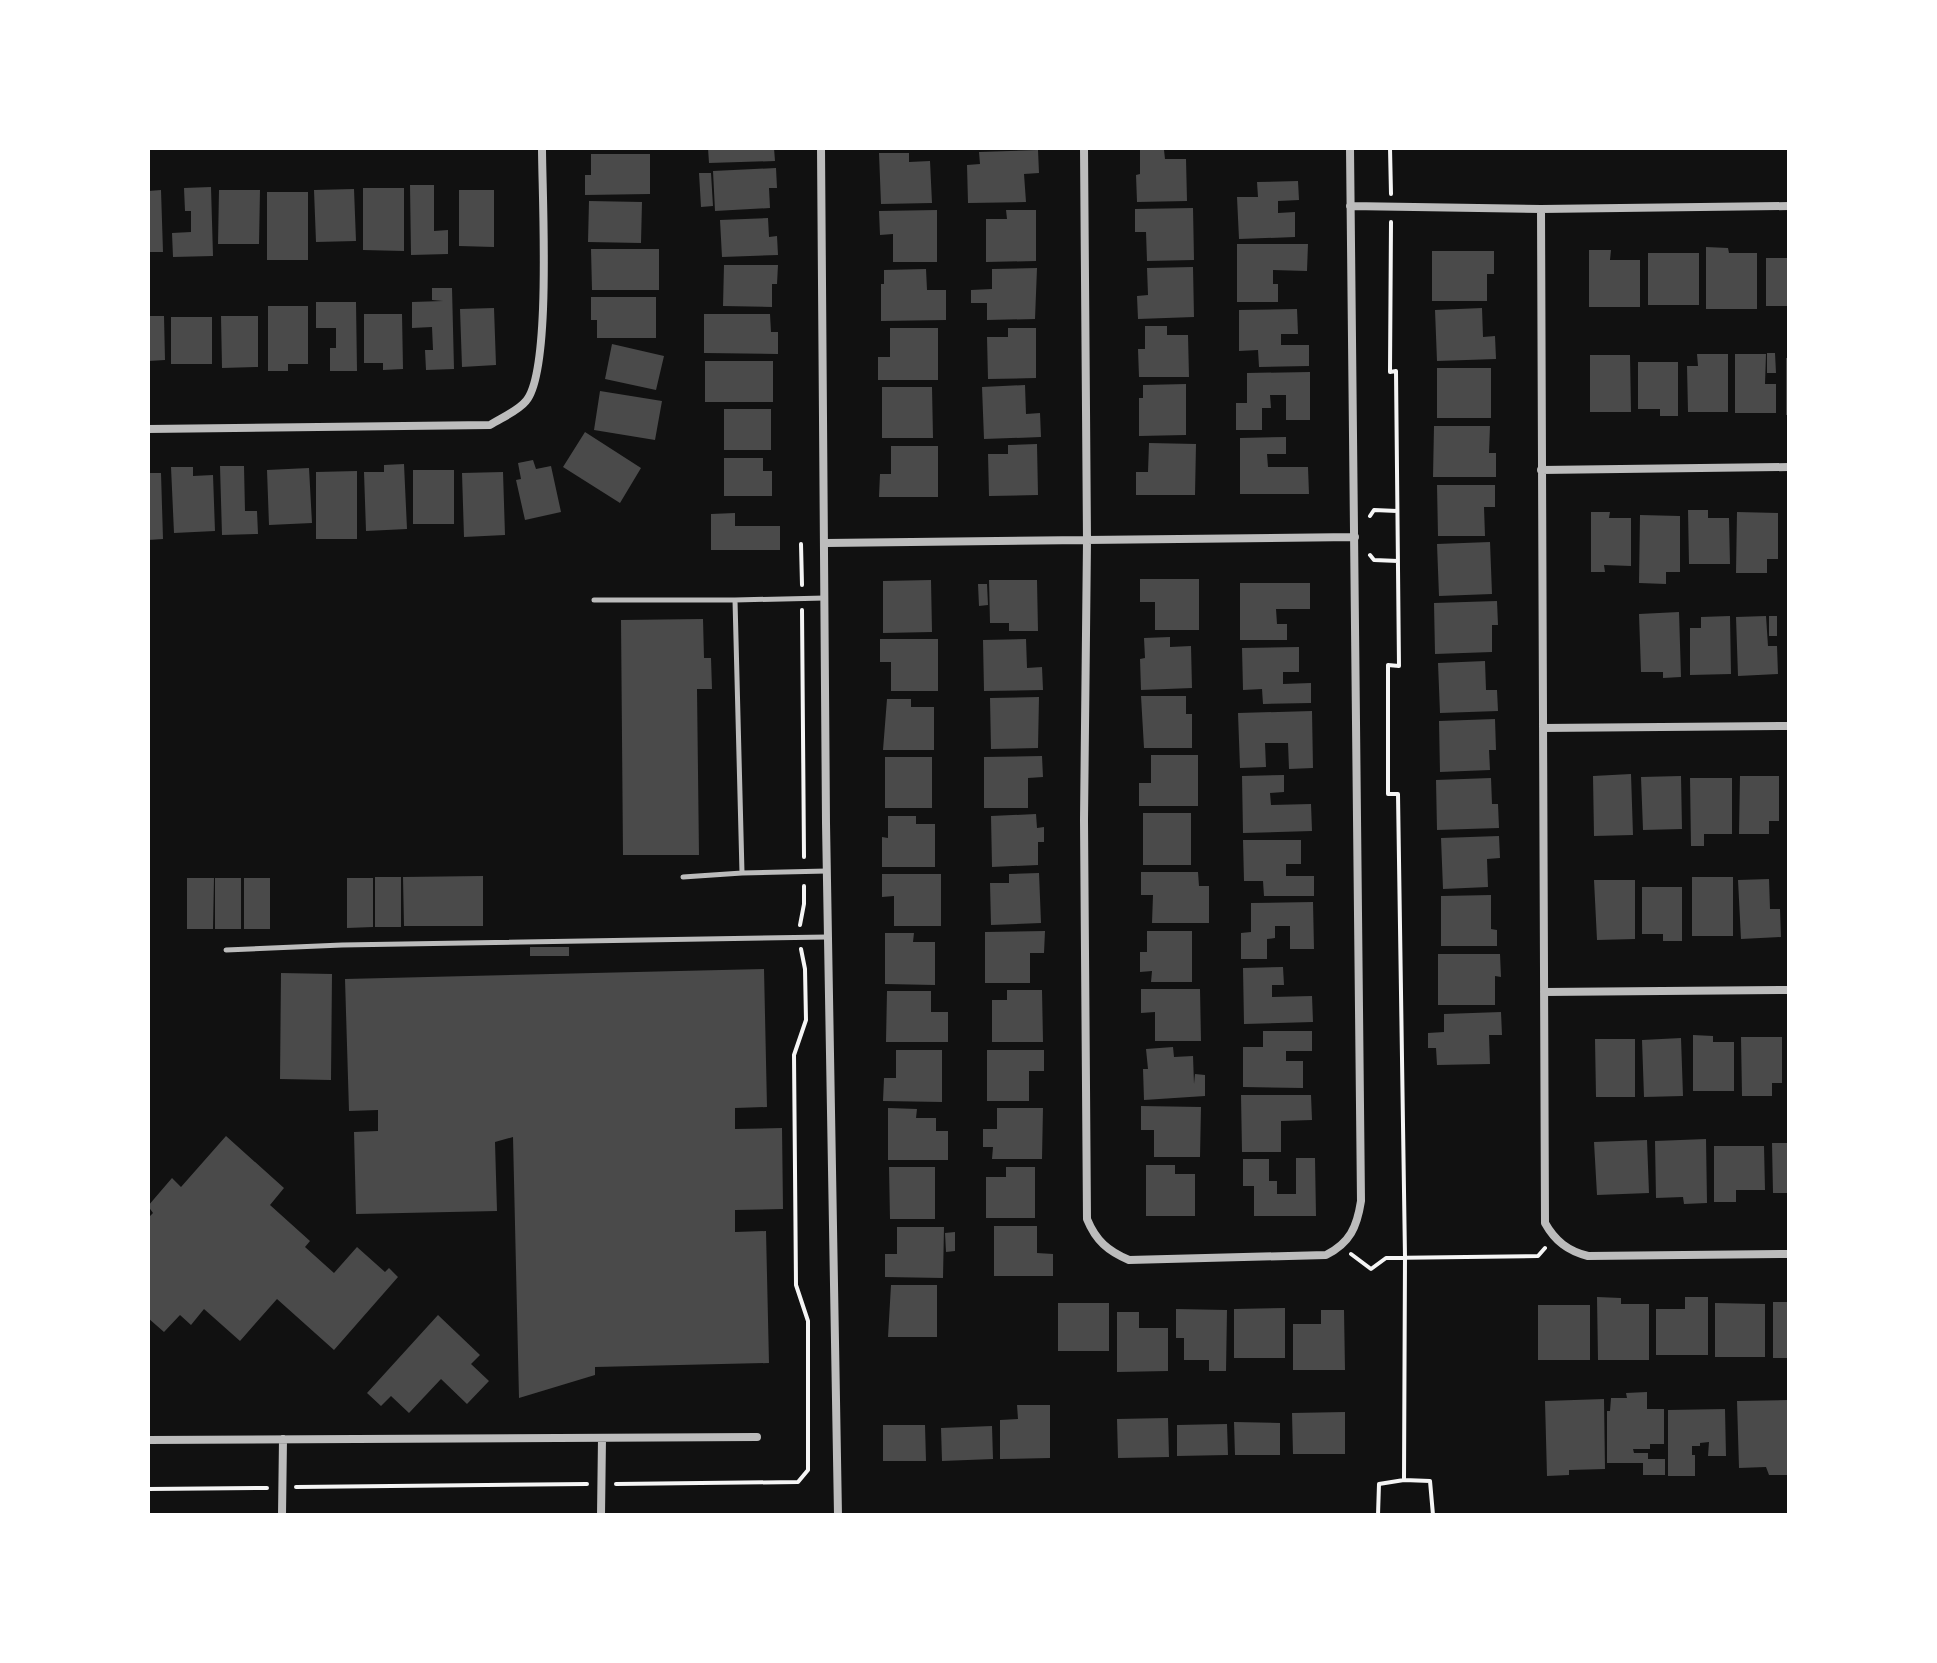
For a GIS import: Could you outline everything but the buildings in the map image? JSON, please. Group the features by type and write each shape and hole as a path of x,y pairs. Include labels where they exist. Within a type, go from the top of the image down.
{"street":[{"path":"148,429 490,425 526,401 534,386 543,345 542,148"},
{"path":"821,148 827,871 838,1515"},
{"path":"1084,148 1087,1219 1093,1234 1108,1251 1129,1260 1326,1255 1341,1247 1357,1226 1361,1201 1350,148"},
{"path":"1350,206 1541,209 1789,206"},
{"path":"1541,209 1545,1223 1564,1247 1588,1256 1789,1254"},
{"path":"1541,470 1789,467"},
{"path":"826,543 1355,537"},
{"path":"1543,728 1789,726"},
{"path":"1544,992 1789,990"},
{"path":"148,1440 757,1437"},
{"path":"601,1515 599,1484 602,1438"},
{"path":"282,1515 283,1439"}],"lane":[{"path":"594,600 826,598"},
{"path":"735,600 742,873"},
{"path":"683,877 827,871"},
{"path":"226,950 451,942 828,937"}],"path":[{"path":"1390,148 1390,372 1396,371 1399,666 1388,665 1388,794 1398,794 1405,1257 1404,1480"},
{"path":"1397,511 1374,510 1355,537 1374,560 1398,561"},
{"path":"148,1489 798,1482 808,1470 808,1321 796,1285 794,1055 806,1020 805,969 801,960 800,938 804,872 801,544"},
{"path":"1341,1247 1371,1269 1386,1258 1538,1256 1555,1237"},
{"path":"1378,1515 1379,1484 1404,1480 1430,1481 1433,1515"}]}
